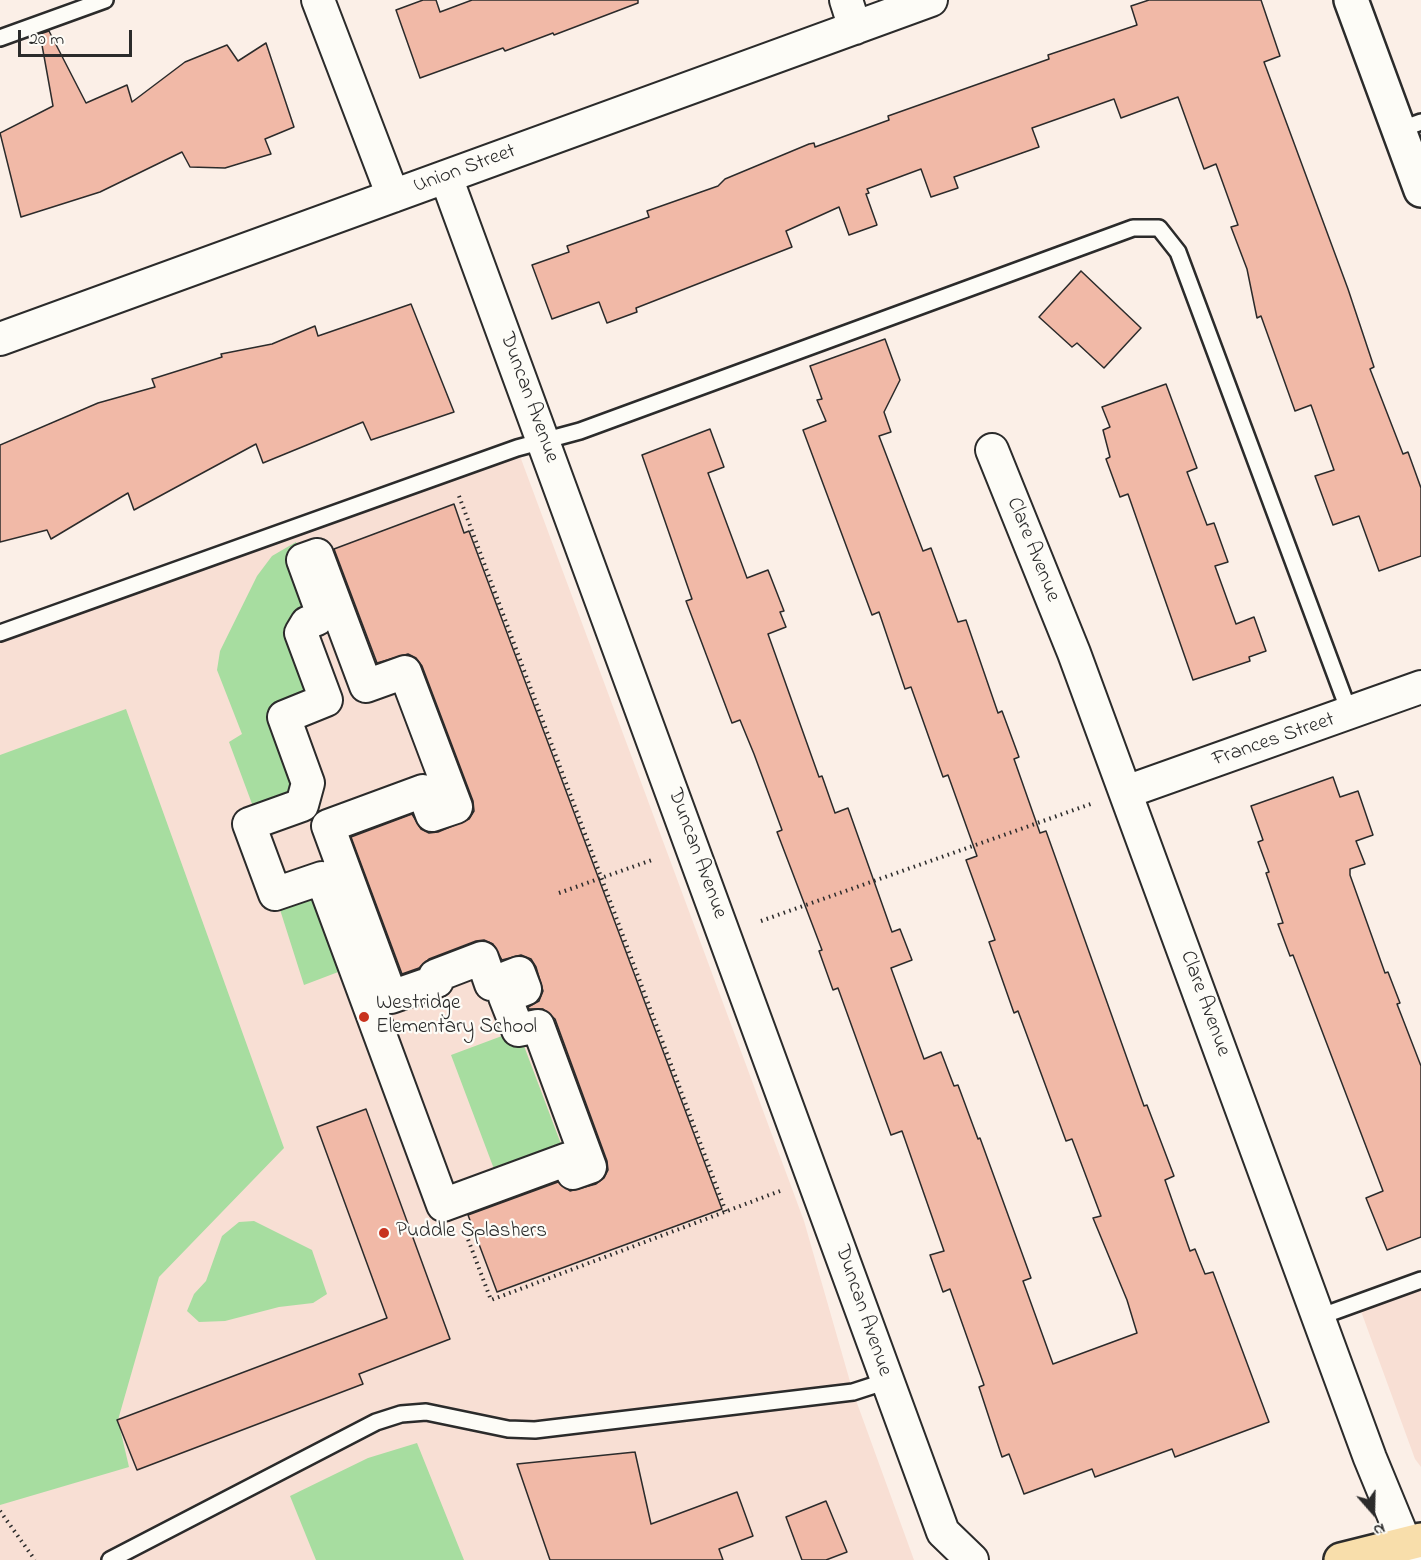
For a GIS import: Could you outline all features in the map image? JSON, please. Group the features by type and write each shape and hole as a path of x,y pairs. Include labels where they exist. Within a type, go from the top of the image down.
{"main road":[{"path":"1341,1560 1413,1548"}],"street":[{"path":"318,0 393,196"},
{"name":"Union Street","path":"0,339 446,177 850,14 931,0"},
{"path":"1352,0 1410,126 1421,190"},
{"name":"Duncan Avenue","path":"446,177 848,1268 940,1546 972,1560"},
{"name":"Clare Avenue","path":"992,450 1126,792 1370,1458 1413,1548"},
{"path":"317,555 366,686 405,672 456,807 432,815 423,791 328,826 391,996 437,981 435,976 482,958 491,984 519,973 525,990 506,997 518,1030 538,1026 590,1167 573,1173 568,1159 455,1202 442,1205 322,878 275,894 249,824 302,806 308,783 284,717 326,700 301,633 307,623 317,619 322,612 303,560 317,555"},
{"name":"Frances Street","path":"1126,792 1421,687"}],"lane":[{"path":"0,38 105,0"},
{"path":"0,633 517,448 580,431 1133,228 1159,228 1178,252 1350,714"},
{"path":"1319,1317 1421,1280"},
{"path":"110,1560 376,1422 401,1414 426,1412 507,1429 536,1430 853,1392 887,1382"}],"path":[{"path":"459,494 726,1212"},
{"path":"761,921 1126,792"},
{"path":"559,893 655,859"},
{"path":"455,1202 491,1300 780,1191"},
{"path":"0,1511 35,1560"}],"shaded area":[{"name":"Westridge Elementary School","path":"517,448 804,1221 853,1392 914,1560 0,1560 0,633"},
{"path":"1421,1280 1421,1467 1415,1459 1358,1303"}],"green space":[{"path":"296,542 322,612 307,623 326,700 284,717 308,783 258,820 229,742 242,734 217,670 220,651 257,576 272,556"},
{"path":"126,709 284,1148 159,1277 118,1420 129,1467 0,1505 0,755"},
{"path":"322,878 354,966 304,985 275,894"},
{"path":"518,1030 561,1144 494,1169 451,1055"},
{"path":"254,1221 312,1250 327,1294 313,1303 279,1307 225,1321 199,1322 187,1311 194,1294 206,1281 222,1236 239,1222"},
{"path":"417,1443 464,1560 316,1560 290,1496 368,1458"}],"building":[{"path":"423,0 436,0 440,12 472,0 638,0 638,3 554,35 553,33 505,51 503,48 420,78 396,10"},
{"path":"1149,0 1261,0 1280,56 1264,62 1348,289 1374,367 1370,369 1403,454 1408,452 1421,488 1421,556 1379,571 1359,516 1333,525 1315,476 1334,470 1311,405 1295,411 1261,316 1257,318 1247,269 1231,227 1238,225 1216,164 1204,169 1178,97 1121,118 1114,99 1032,128 1039,147 954,177 958,188 931,197 921,169 867,189 869,193 866,194 877,225 849,235 839,207 786,231 792,247 636,308 637,312 607,323 599,302 552,319 532,265 569,252 567,246 649,217 647,211 718,186 725,179 809,144 814,143 815,147 889,120 888,116 1049,59 1048,55 1137,25 1131,6"},
{"path":"49,31 86,103 127,85 132,102 185,62 227,45 238,61 266,43 294,127 265,139 271,154 225,168 190,167 182,152 100,192 21,217 0,133 53,106 40,34"},
{"path":"1081,271 1141,328 1104,368 1077,343 1072,347 1039,317"},
{"path":"411,304 454,412 371,440 363,422 263,463 256,444 134,510 128,493 51,539 47,530 0,542 0,445 98,403 155,387 152,379 222,357 221,354 272,344 315,326 318,336"},
{"path":"885,339 900,380 884,412 891,432 879,436 923,551 931,548 958,622 966,620 998,713 1002,711 1019,757 1014,759 1040,833 1046,831 1144,1106 1147,1105 1174,1176 1165,1180 1190,1251 1195,1249 1205,1274 1213,1272 1269,1422 1175,1457 1172,1449 1095,1477 1092,1469 1024,1494 1009,1454 1002,1457 979,1387 984,1385 950,1289 943,1292 930,1255 944,1251 902,1131 891,1135 838,988 833,990 819,951 822,950 777,832 782,830 754,754 740,720 732,723 686,601 692,599 642,455 710,429 724,467 708,473 747,578 768,570 784,611 780,612 786,627 768,634 819,777 822,776 835,813 848,808 892,932 900,929 912,960 891,968 924,1059 941,1052 954,1086 958,1085 978,1139 980,1138 1031,1278 1023,1281 1053,1364 1137,1333 1127,1300 1093,1218 1101,1216 1072,1139 1066,1141 1018,1011 1014,1013 989,942 995,940 966,860 977,856 948,775 943,777 911,687 905,689 879,612 872,615 803,430 826,421 817,400 822,399 810,366"},
{"path":"1166,384 1197,468 1187,472 1207,525 1214,523 1228,562 1215,566 1236,624 1254,617 1266,651 1249,657 1250,661 1193,680 1128,494 1120,497 1106,459 1110,457 1103,430 1110,427 1102,407"},
{"path":"454,504 464,533 469,531 722,1209 497,1292 468,1215 558,1182 570,1191 596,1184 604,1178 608,1170 607,1161 555,1019 543,1009 529,1009 528,1007 539,1001 543,991 536,967 531,959 521,955 502,960 493,944 484,940 429,959 419,968 402,974 351,837 412,814 421,829 429,833 438,832 469,819 474,811 473,801 422,666 416,658 408,654 377,663 334,549"},
{"path":"1333,777 1340,797 1358,791 1373,835 1356,841 1365,864 1350,869 1350,875 1385,973 1388,972 1400,1003 1397,1004 1421,1066 1421,1237 1387,1250 1366,1198 1383,1191 1293,955 1290,956 1278,924 1283,923 1266,873 1269,872 1258,842 1263,840 1251,806"},
{"path":"366,1109 450,1339 359,1374 363,1384 137,1470 117,1420 387,1318 317,1127"},
{"path":"635,1452 651,1524 737,1492 753,1536 719,1549 723,1560 550,1560 517,1464"},
{"path":"826,1501 847,1552 826,1560 802,1560 786,1517"}],"place":[{"name":"Westridge Elementary School","path":"364,1017"},
{"name":"Puddle Splashers","path":"384,1233"}]}
